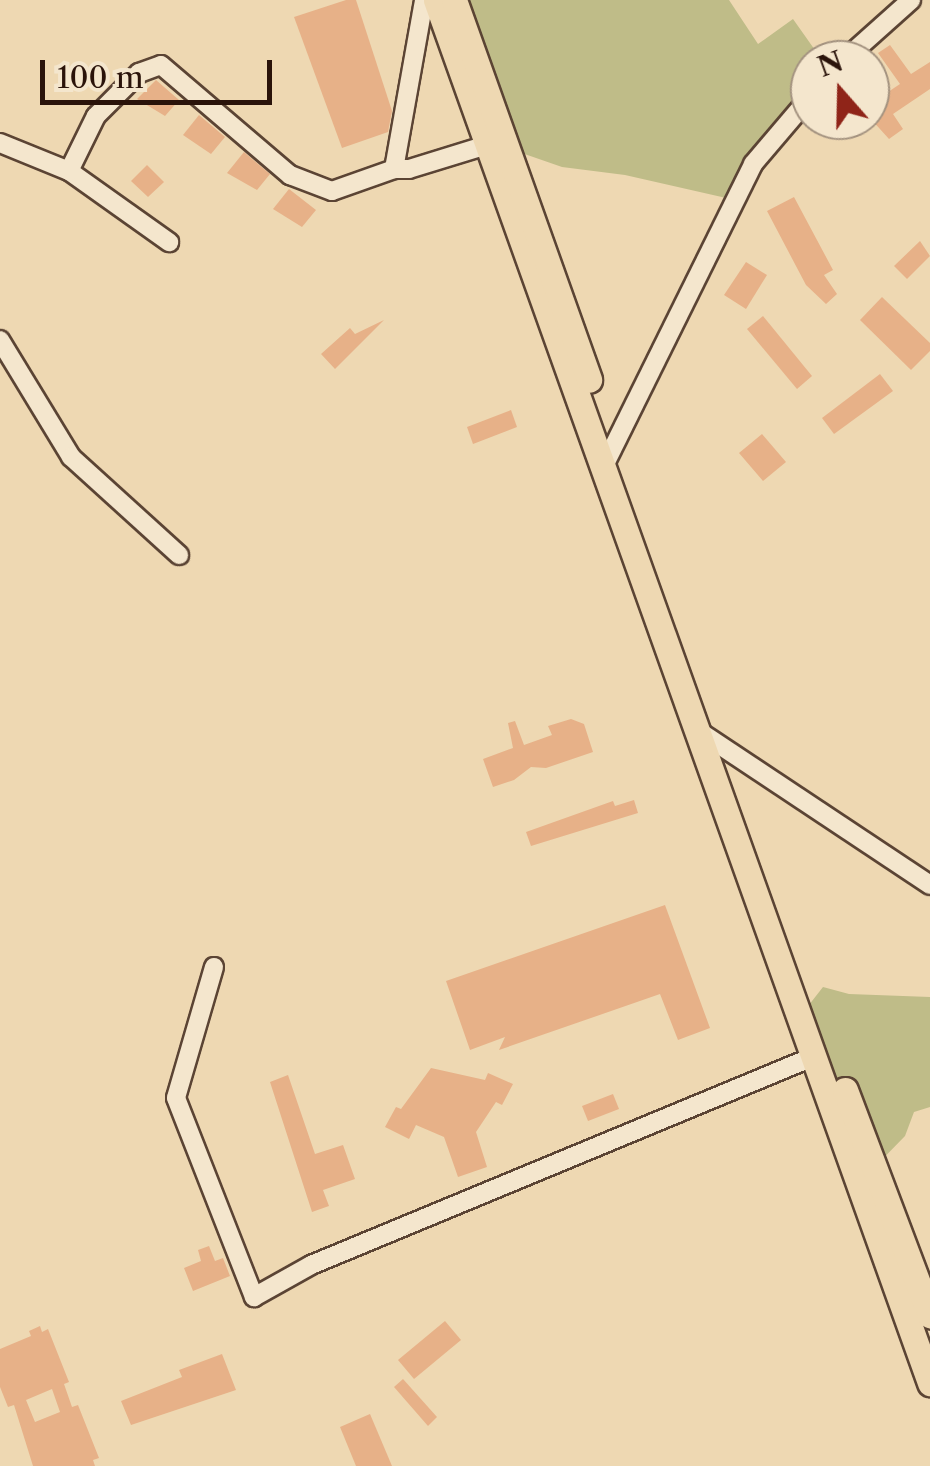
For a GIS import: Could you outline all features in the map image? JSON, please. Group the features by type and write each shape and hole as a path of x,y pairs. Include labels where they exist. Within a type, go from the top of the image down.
{"main road":[{"path":"436,0 487,146 608,458"},
{"path":"454,0 608,458 930,1383"},
{"path":"707,736 930,1315"}],"street":[{"path":"394,169 417,22 424,0"},
{"path":"866,40 911,0"},
{"path":"69,171 96,116 139,73 161,65 290,175 332,191 394,169 409,169 487,146"},
{"path":"608,458 753,164 790,121"},
{"path":"0,143 69,171 170,242"},
{"path":"0,340 71,458 180,555"},
{"path":"707,736 930,885"},
{"path":"214,968 176,1098 254,1297 311,1266 815,1056"}],"shaded area":[{"path":"442,0 729,0 758,44 793,19 808,40 790,40 790,124 735,200 625,175 562,167 493,143"},
{"path":"823,987 849,994 930,997 930,1107 914,1112 905,1136 864,1178 805,1010"}],"building":[{"path":"356,0 392,111 388,132 342,148 294,17"},
{"path":"890,45 911,74 930,62 930,89 893,114 903,129 890,138 890,91 900,84 890,70"},
{"path":"156,80 179,100 165,116 137,99"},
{"path":"199,115 225,137 211,154 183,135"},
{"path":"244,152 270,174 257,190 227,173"},
{"path":"147,165 164,182 148,197 131,181"},
{"path":"289,189 316,210 302,227 273,209"},
{"path":"794,197 833,270 824,275 837,294 826,304 806,285 767,211"},
{"path":"920,241 930,256 907,279 894,266"},
{"path":"746,262 767,275 746,309 724,295"},
{"path":"882,297 930,343 930,351 911,370 860,320"},
{"path":"763,316 812,376 797,389 747,329"},
{"path":"384,320 335,369 321,354 350,328 355,334"},
{"path":"880,374 893,391 834,434 822,418"},
{"path":"511,410 517,427 473,444 467,427"},
{"path":"762,434 786,462 763,481 739,453"},
{"path":"571,719 584,724 593,752 546,768 531,767 514,780 493,787 483,759 513,748 508,723 515,721 524,745 552,735 548,726"},
{"path":"634,800 638,813 531,846 526,832 613,801 615,806"},
{"path":"665,905 710,1028 678,1040 660,994 499,1050 505,1037 470,1050 446,981"},
{"path":"431,1068 485,1080 488,1073 513,1084 502,1105 496,1102 476,1132 487,1167 458,1177 444,1137 416,1125 409,1139 385,1127 396,1107 401,1109"},
{"path":"288,1075 315,1154 343,1145 355,1179 323,1190 329,1206 312,1212 270,1082"},
{"path":"613,1094 619,1109 588,1121 582,1106"},
{"path":"209,1246 215,1261 223,1258 230,1276 193,1291 184,1268 201,1261 198,1250"},
{"path":"445,1321 461,1340 414,1379 398,1360"},
{"path":"40,1326 42,1332 48,1329 69,1382 64,1384 72,1407 78,1405 99,1458 93,1460 95,1466 33,1466 14,1405 8,1407 0,1387 0,1349 31,1336 29,1331","holes":["52,1389 60,1412 35,1422 26,1400"]},
{"path":"222,1354 236,1390 131,1425 121,1401 182,1377 179,1370"},
{"path":"403,1379 437,1417 428,1426 394,1387"},
{"path":"370,1414 392,1466 356,1466 340,1427"}]}
